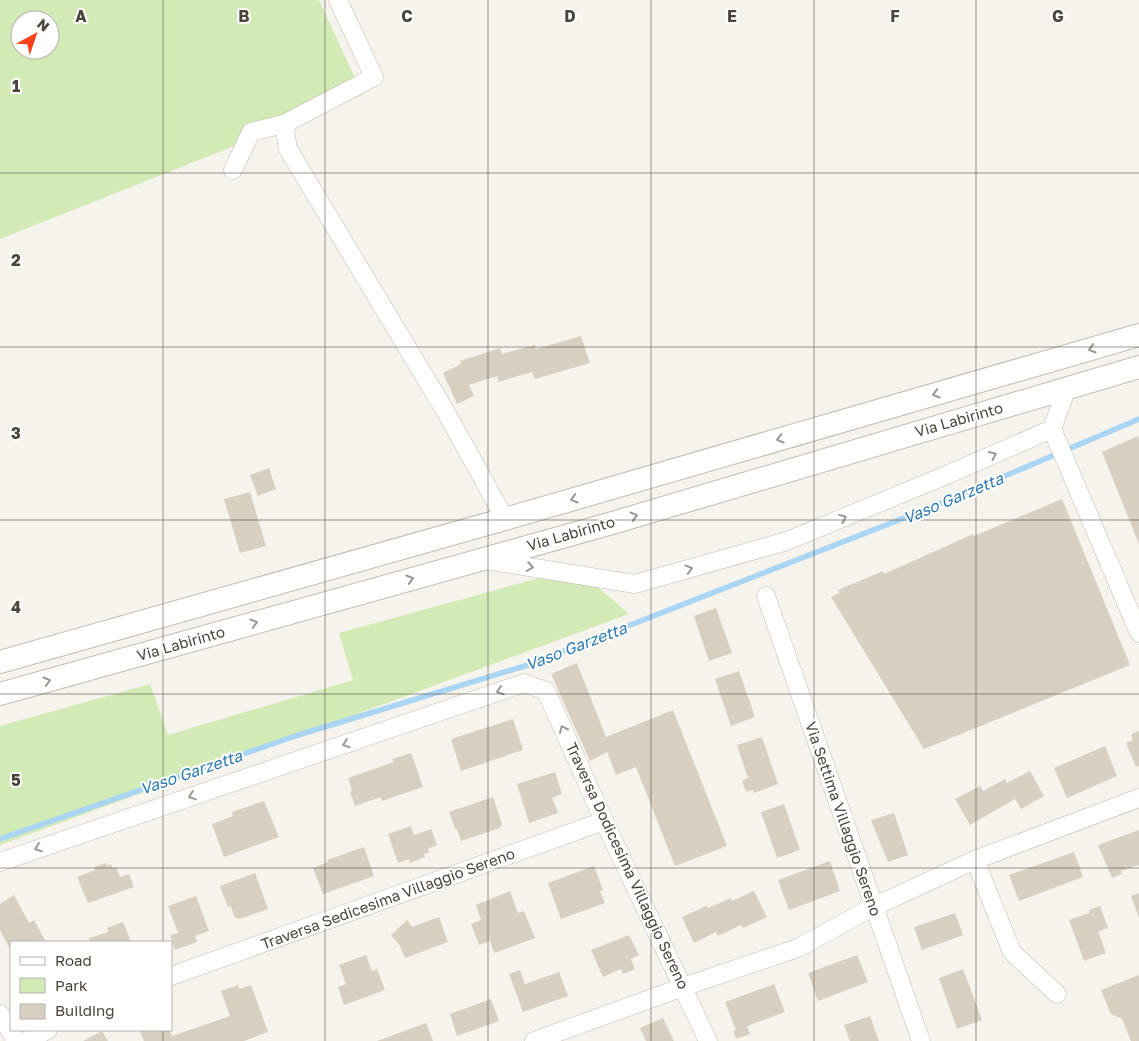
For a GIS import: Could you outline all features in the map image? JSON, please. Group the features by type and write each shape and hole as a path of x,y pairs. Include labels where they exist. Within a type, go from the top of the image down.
{"street":[{"path":"233,170 251,132 284,124 374,77 338,0"},
{"path":"284,124 288,150 447,414 505,519"},
{"name":"Via Labirinto","path":"0,662 505,519 1139,335"},
{"name":"Via Labirinto","path":"0,694 619,521 1139,367"},
{"path":"1067,388 1055,435 1139,633"},
{"path":"482,559 635,584 787,541 949,474 1055,435"},
{"name":"Via Settima Villaggio Sereno","path":"766,596 921,1041"},
{"name":"Traversa Dodicesima Villaggio Sereno","path":"0,862 524,683 546,691 604,821 684,986 708,1041"},
{"path":"534,1041 684,986 798,948 873,907 975,860 1139,798"},
{"name":"Traversa Sedicesima Villaggio Sereno","path":"172,976 604,821"},
{"path":"975,860 1012,952 1056,994"},
{"path":"0,1014 10,1031"},
{"path":"25,1041 46,1031"}],"green space":[{"path":"0,0 319,0 363,95 0,239"},
{"path":"550,575 591,581 629,614 0,845 0,726 150,684 168,735 353,680 339,633"}],"building":[{"path":"581,336 590,363 535,379 532,372 498,382 497,376 469,385 474,396 457,404 443,373 461,364 460,361 500,348 502,354 535,345 536,349"},
{"path":"1138,436 1139,440 1139,544 1102,452"},
{"path":"269,468 276,489 258,496 250,475"},
{"path":"250,492 266,546 240,553 224,499"},
{"path":"1062,499 1130,665 924,749 831,597 839,593 838,590 883,571 884,574 973,534 974,536"},
{"path":"716,608 732,653 709,661 694,616"},
{"path":"577,663 606,737 673,710 727,846 675,866 636,767 616,775 607,752 590,761 551,674"},
{"path":"739,671 755,717 731,726 715,679"},
{"path":"513,719 523,750 461,771 451,739"},
{"path":"1139,731 1139,766 1136,767 1126,743 1133,740 1131,734"},
{"path":"762,737 778,784 754,793 753,790 746,792 742,781 748,778 737,745"},
{"path":"1105,746 1117,776 1067,798 1054,768"},
{"path":"411,753 423,787 382,801 381,797 355,806 348,778 394,762 392,759"},
{"path":"1030,771 1044,796 1021,809 1015,799 970,825 955,799 980,786 983,791 1005,779 1007,783"},
{"path":"555,772 562,794 552,798 558,813 529,823 517,784"},
{"path":"493,797 502,824 500,828 461,841 449,812"},
{"path":"264,801 279,837 224,857 212,824 233,816 232,812"},
{"path":"784,804 800,850 777,858 761,812"},
{"path":"894,813 908,855 888,862 871,820"},
{"path":"411,826 414,835 431,829 437,845 428,849 429,853 424,854 425,857 410,863 409,859 398,863 388,834"},
{"path":"1139,830 1139,865 1121,871 1122,874 1112,878 1098,845"},
{"path":"364,847 374,876 323,894 313,868 328,862 327,860"},
{"path":"1074,852 1083,877 1019,901 1009,875"},
{"path":"830,861 840,891 789,910 778,880"},
{"path":"106,863 107,866 111,864 112,868 116,867 120,877 129,874 134,887 88,903 77,877 95,870 94,867"},
{"path":"594,866 603,890 600,891 605,903 561,919 548,883"},
{"path":"255,873 268,909 240,919 234,917 231,906 228,907 220,886"},
{"path":"510,891 518,913 524,911 535,938 494,953 490,941 479,945 471,924 481,920 476,905"},
{"path":"754,891 767,917 743,928 741,925 718,936 716,932 694,943 682,917 706,906 708,908 731,898 732,901"},
{"path":"1139,893 1139,918 1131,896"},
{"path":"14,895 29,923 34,920 45,941 10,941 10,949 0,930 0,904"},
{"path":"196,896 209,931 195,936 197,942 175,950 170,935 178,933 168,906"},
{"path":"1100,906 1108,928 1098,932 1106,953 1084,961 1069,920 1089,913 1089,910"},
{"path":"955,913 963,935 922,950 914,927"},
{"path":"439,917 448,942 405,958 400,946 391,935 407,920 412,927"},
{"path":"123,922 131,941 90,941 89,938 108,932 107,928"},
{"path":"629,935 639,955 631,959 635,969 623,974 621,969 603,977 591,950"},
{"path":"366,955 372,971 377,969 385,990 344,1005 338,987 346,984 339,965"},
{"path":"857,955 868,982 818,1001 808,973"},
{"path":"963,969 982,1020 957,1029 939,978"},
{"path":"520,970 525,984 559,972 568,996 523,1012 509,974"},
{"path":"1139,975 1139,1041 1131,1041 1122,1019 1111,1014 1101,990"},
{"path":"774,984 785,1012 747,1026 750,1034 736,1039 733,1031 736,1030 725,1002"},
{"path":"238,985 239,989 251,985 268,1032 244,1041 144,1041 139,1031 170,1031 172,1036 230,1016 221,991"},
{"path":"491,999 499,1021 457,1036 450,1014"},
{"path":"870,1016 879,1041 850,1041 844,1025"},
{"path":"663,1018 674,1041 646,1041 640,1028"},
{"path":"426,1023 433,1041 377,1041"},
{"path":"102,1031 108,1041 83,1041"}],"waterway":[{"name":"Vaso Garzetta","path":"0,839 295,736 528,665 927,509 1139,419"}]}
